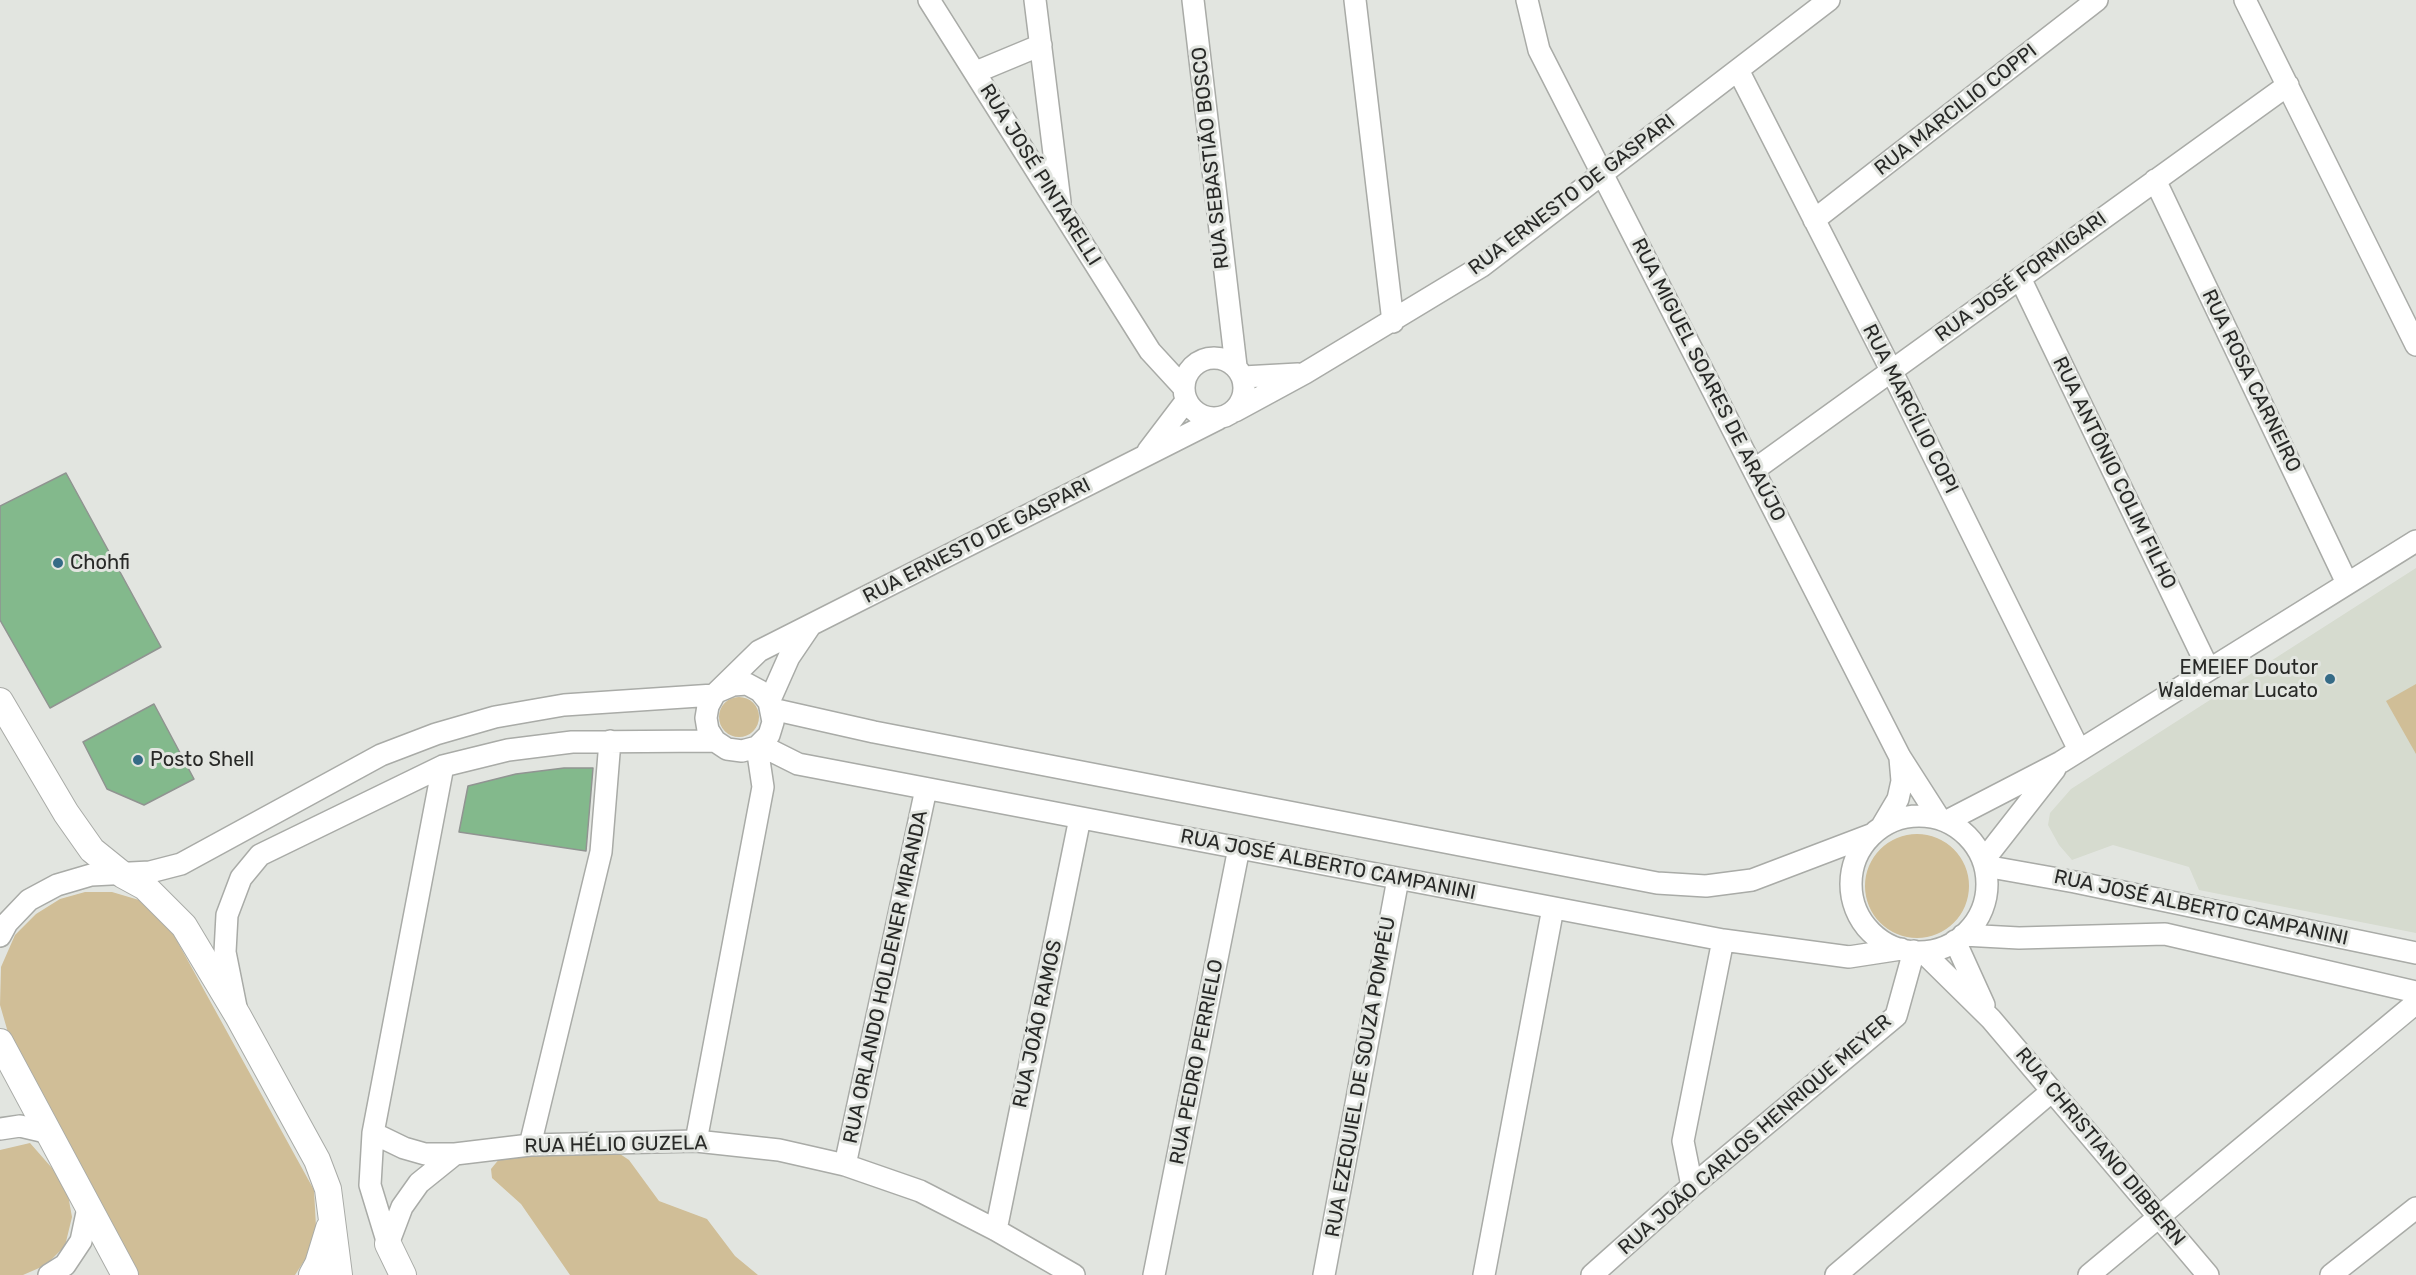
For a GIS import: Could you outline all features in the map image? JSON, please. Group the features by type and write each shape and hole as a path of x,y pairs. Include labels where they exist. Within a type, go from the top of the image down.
{"main road":[{"path":"0,701 72,822 92,850 123,875 145,887 184,926 238,1016 317,1160 328,1189 339,1275"},
{"path":"0,1042 125,1275"},
{"path":"312,1275 327,1239 332,1213"},
{"path":"388,1244 403,1275"}],"street":[{"name":"RUA JOSÉ PINTARELLI","path":"929,0 1150,351 1185,395"},
{"path":"1035,0 1061,210"},
{"name":"RUA SEBASTIÃO BOSCO","path":"1193,0 1234,367"},
{"path":"1355,0 1393,322"},
{"name":"RUA MIGUEL SOARES DE ARAÚJO","path":"1527,0 1539,51 1900,757 1943,820"},
{"name":"RUA ERNESTO DE GASPARI","path":"717,693 759,651 1226,415 1393,322 1482,266 1829,0"},
{"name":"RUA MARCILIO COPPI","path":"1814,220 2097,0"},
{"path":"2245,0 2415,342"},
{"path":"976,72 1041,45"},
{"name":"RUA MARCÍLIO COPI","path":"1737,70 1891,370 2079,750"},
{"name":"RUA JOSÉ FORMIGARI","path":"1754,470 2288,85"},
{"name":"RUA ROSA CARNEIRO","path":"2155,180 2347,582"},
{"name":"RUA ANTÔNIO COLIM FILHO","path":"2020,278 2208,668"},
{"path":"1150,351 1192,368"},
{"path":"1206,359 1234,367 1244,395 1226,415 1199,415 1185,395 1192,368 1206,359"},
{"name":"RUA ERNESTO DE GASPARI","path":"1234,367 1305,373"},
{"name":"RUA ERNESTO DE GASPARI","path":"1143,457 1185,395"},
{"path":"1943,820 2061,762 2208,668 2416,541"},
{"name":"RUA ERNESTO DE GASPARI","path":"771,705 789,657 810,626"},
{"path":"0,936 7,923 29,900 57,885 91,875 123,875 181,864 381,755 495,717 564,705 717,693 733,685 747,684 760,691 771,705 773,722 769,735 758,746 742,751 728,749 715,741 708,730 706,718 708,706 717,693"},
{"path":"771,705 874,732 1657,883 1706,886 1752,880 1877,830 1900,818 1920,816 1943,820 1963,831 1975,845 1984,863 1986,891 1979,915 1959,938 1913,951 1879,939 1863,922 1853,900 1851,876 1858,853 1877,830"},
{"path":"530,1145 601,852 610,741"},
{"path":"238,1016 225,952 227,915 241,878 260,855 444,766 508,750 572,742 715,741"},
{"path":"696,1141 763,787 758,746"},
{"name":"RUA JOSÉ ALBERTO CAMPANINI","path":"758,746 798,764 1723,940 1849,957 1913,951"},
{"name":"RUA MIGUEL SOARES DE ARAÚJO","path":"1877,830 1900,790 1902,781 1900,757"},
{"path":"1984,863 2061,762"},
{"path":"388,1244 370,1185 373,1133 444,766"},
{"name":"RUA ORLANDO HOLDENER MIRANDA","path":"845,1165 926,789"},
{"name":"RUA JOÃO RAMOS","path":"996,1230 1080,818"},
{"name":"RUA PEDRO PERRIELO","path":"1154,1275 1239,848"},
{"name":"RUA JOSÉ ALBERTO CAMPANINI","path":"1984,863 2416,953"},
{"name":"RUA EZEQUIEL DE SOUZA POMPÉU","path":"1324,1275 1398,879"},
{"path":"1484,1275 1553,908"},
{"name":"RUA JOSÉ ALBERTO CAMPANINI","path":"1959,938 2165,934 2416,992"},
{"name":"RUA CHRISTIANO DIBBERN","path":"1959,938 1991,1019"},
{"path":"1692,1186 1683,1141 1723,940"},
{"name":"RUA CHRISTIANO DIBBERN","path":"1913,951 1991,1019 2208,1275"},
{"name":"RUA JOÃO CARLOS HENRIQUE MEYER","path":"1592,1275 1692,1186 1896,1016 1913,951"},
{"path":"2089,1275 2416,1003"},
{"path":"1836,1275 2052,1091"},
{"path":"0,1129 20,1126 50,1134"},
{"name":"RUA HÉLIO GUZELA","path":"373,1133 404,1148 425,1154 455,1154 530,1145 696,1141 779,1150 845,1165 920,1191 996,1230 1074,1275"},
{"path":"388,1244 402,1207 419,1183 455,1154"},
{"path":"49,1275 65,1265 81,1241 88,1208"},
{"path":"2331,1275 2416,1208"}],"shaded area":[{"name":"EMEIEF Doutor Waldemar Lucato","path":"2416,568 2416,933 2199,890 2189,867 2113,845 2072,860 2059,845 2048,825 2050,813 2071,789"},
{"path":"2416,684 2416,754 2386,701"},
{"path":"739,697 753,703 759,717 753,731 739,737 725,731 719,717 725,703"},
{"path":"1917,834 1937,838 1954,849 1965,866 1969,886 1965,906 1954,923 1937,934 1917,938 1897,934 1880,923 1869,906 1865,886 1869,866 1880,849 1897,838"},
{"path":"85,892 112,892 139,900 165,919 314,1190 316,1227 308,1255 295,1275 139,1275 9,1036 0,1005 1,967 15,935 36,914 60,899"},
{"path":"30,1143 66,1184 72,1217 65,1246 46,1265 23,1275 0,1275 0,1150"},
{"path":"605,1144 629,1160 659,1201 707,1219 735,1256 758,1275 570,1275 521,1204 492,1178 491,1169 500,1158"}],"building":[{"name":"Chohfi","path":"66,473 161,647 50,708 0,620 0,506"},
{"name":"Posto Shell","path":"154,704 194,779 144,805 107,789 83,742"},
{"path":"564,768 593,768 586,851 459,832 468,786 516,774"}],"place":[{"name":"Chohfi","path":"58,563"},
{"name":"EMEIEF Doutor Waldemar Lucato","path":"2330,679"},
{"name":"Posto Shell","path":"138,760"}]}
